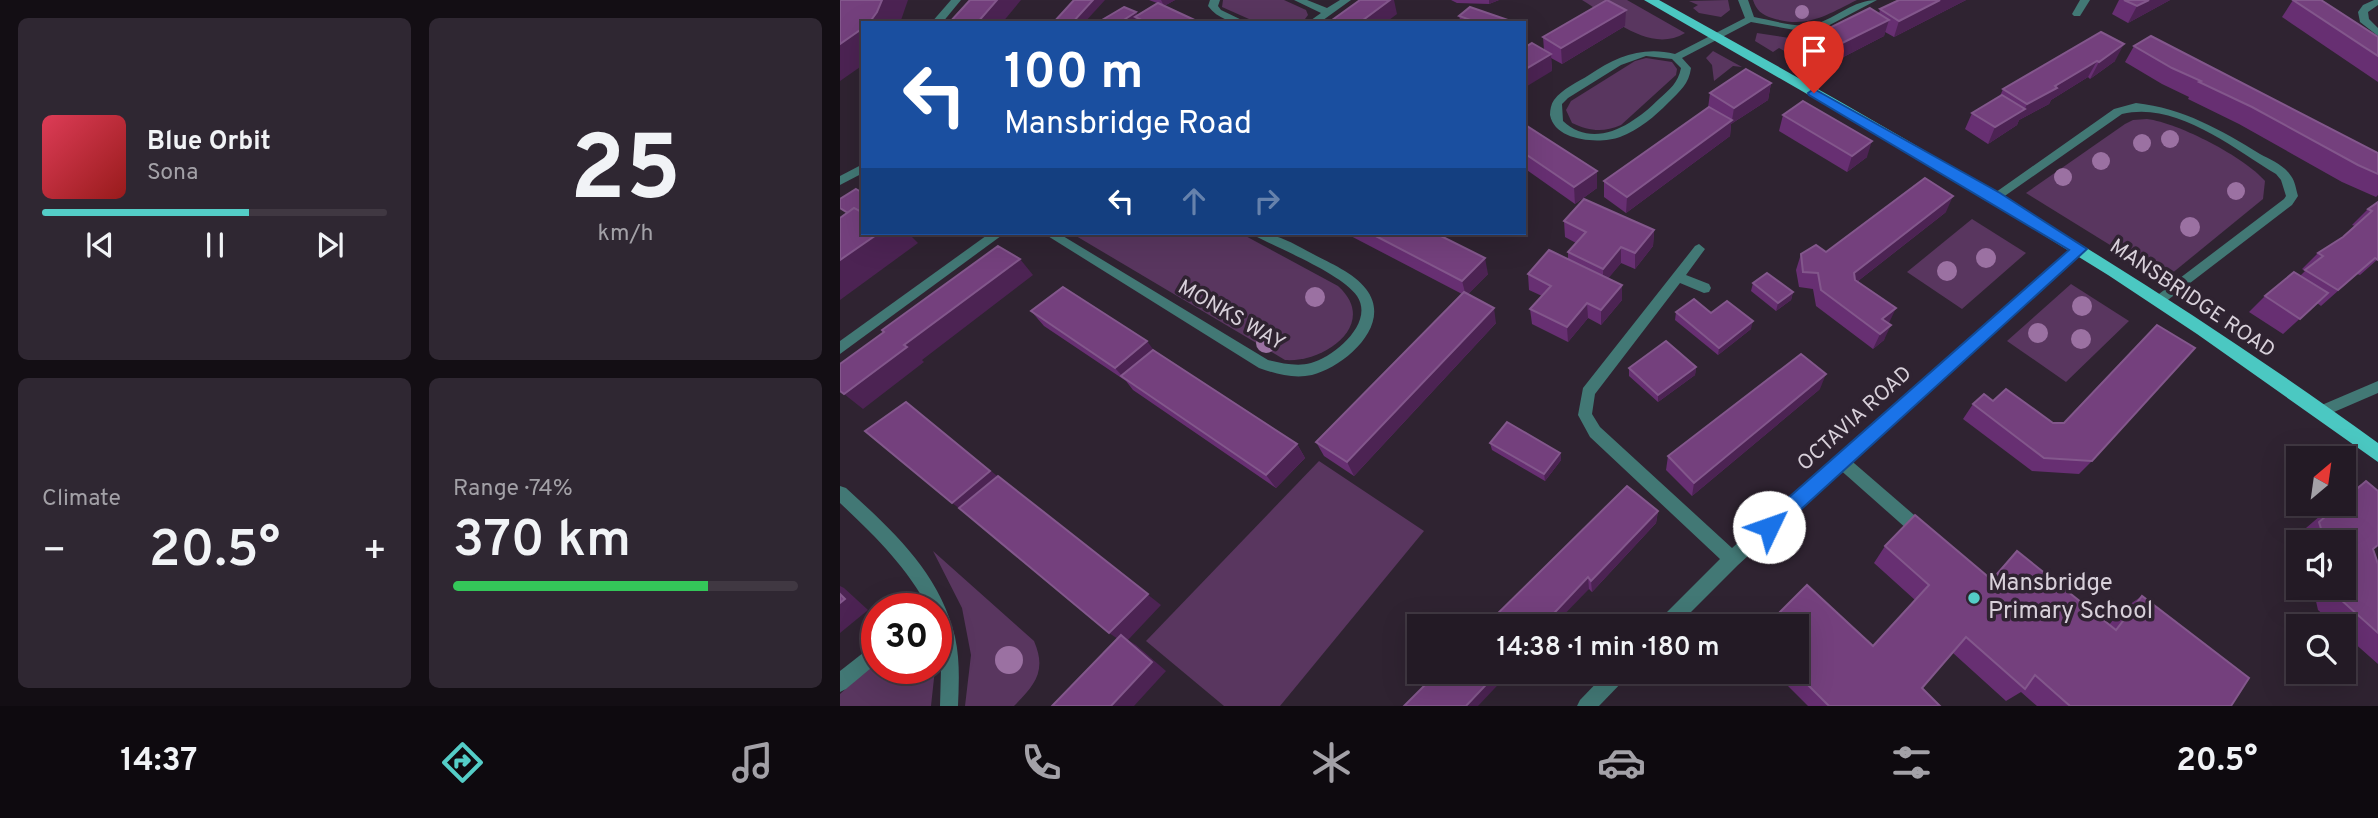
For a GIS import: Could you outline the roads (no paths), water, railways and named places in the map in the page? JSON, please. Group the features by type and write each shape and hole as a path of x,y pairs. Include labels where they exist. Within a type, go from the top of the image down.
{"main road":[{"name":"MANSBRIDGE ROAD","path":"1650,0 1995,197 2080,249 2322,411 2378,454"}],"street":[{"path":"938,21 956,0"},
{"path":"1215,0 1213,6 1218,12 1238,21"},
{"path":"1299,0 1327,12"},
{"path":"1315,21 1346,0"},
{"path":"1743,0 1751,19"},
{"path":"1676,57 1686,68 1684,80 1623,134 1602,139 1580,136 1561,126 1555,117 1557,103 1564,96 1627,57 1652,52 1676,57 1751,19 1806,29 1820,26 1872,0"},
{"path":"2077,14 2085,0"},
{"path":"2375,1 2363,12 2364,20 2378,33"},
{"path":"1995,197 2118,111 2131,105 2169,110 2280,171 2291,187 2292,196 2288,202 2161,301"},
{"path":"840,181 861,169"},
{"path":"840,348 992,235"},
{"name":"MONKS WAY","path":"1052,235 1264,363 1297,372 1328,363 1350,347 1363,327 1366,305 1364,295 1350,282 1263,235"},
{"path":"1699,249 1588,392 1585,415 1595,432 1732,559"},
{"name":"OCTAVIA ROAD","path":"1677,614 1732,559 2080,249"},
{"path":"1677,277 1704,288"},
{"path":"2322,411 2378,387"},
{"path":"1842,462 1931,539"},
{"path":"840,493 907,558 924,593"},
{"path":"840,683 861,665"},
{"path":"949,706 951,684"},
{"path":"1586,706 1608,684"}],"place":[{"name":"Mansbridge Primary School","path":"1974,598"}]}
